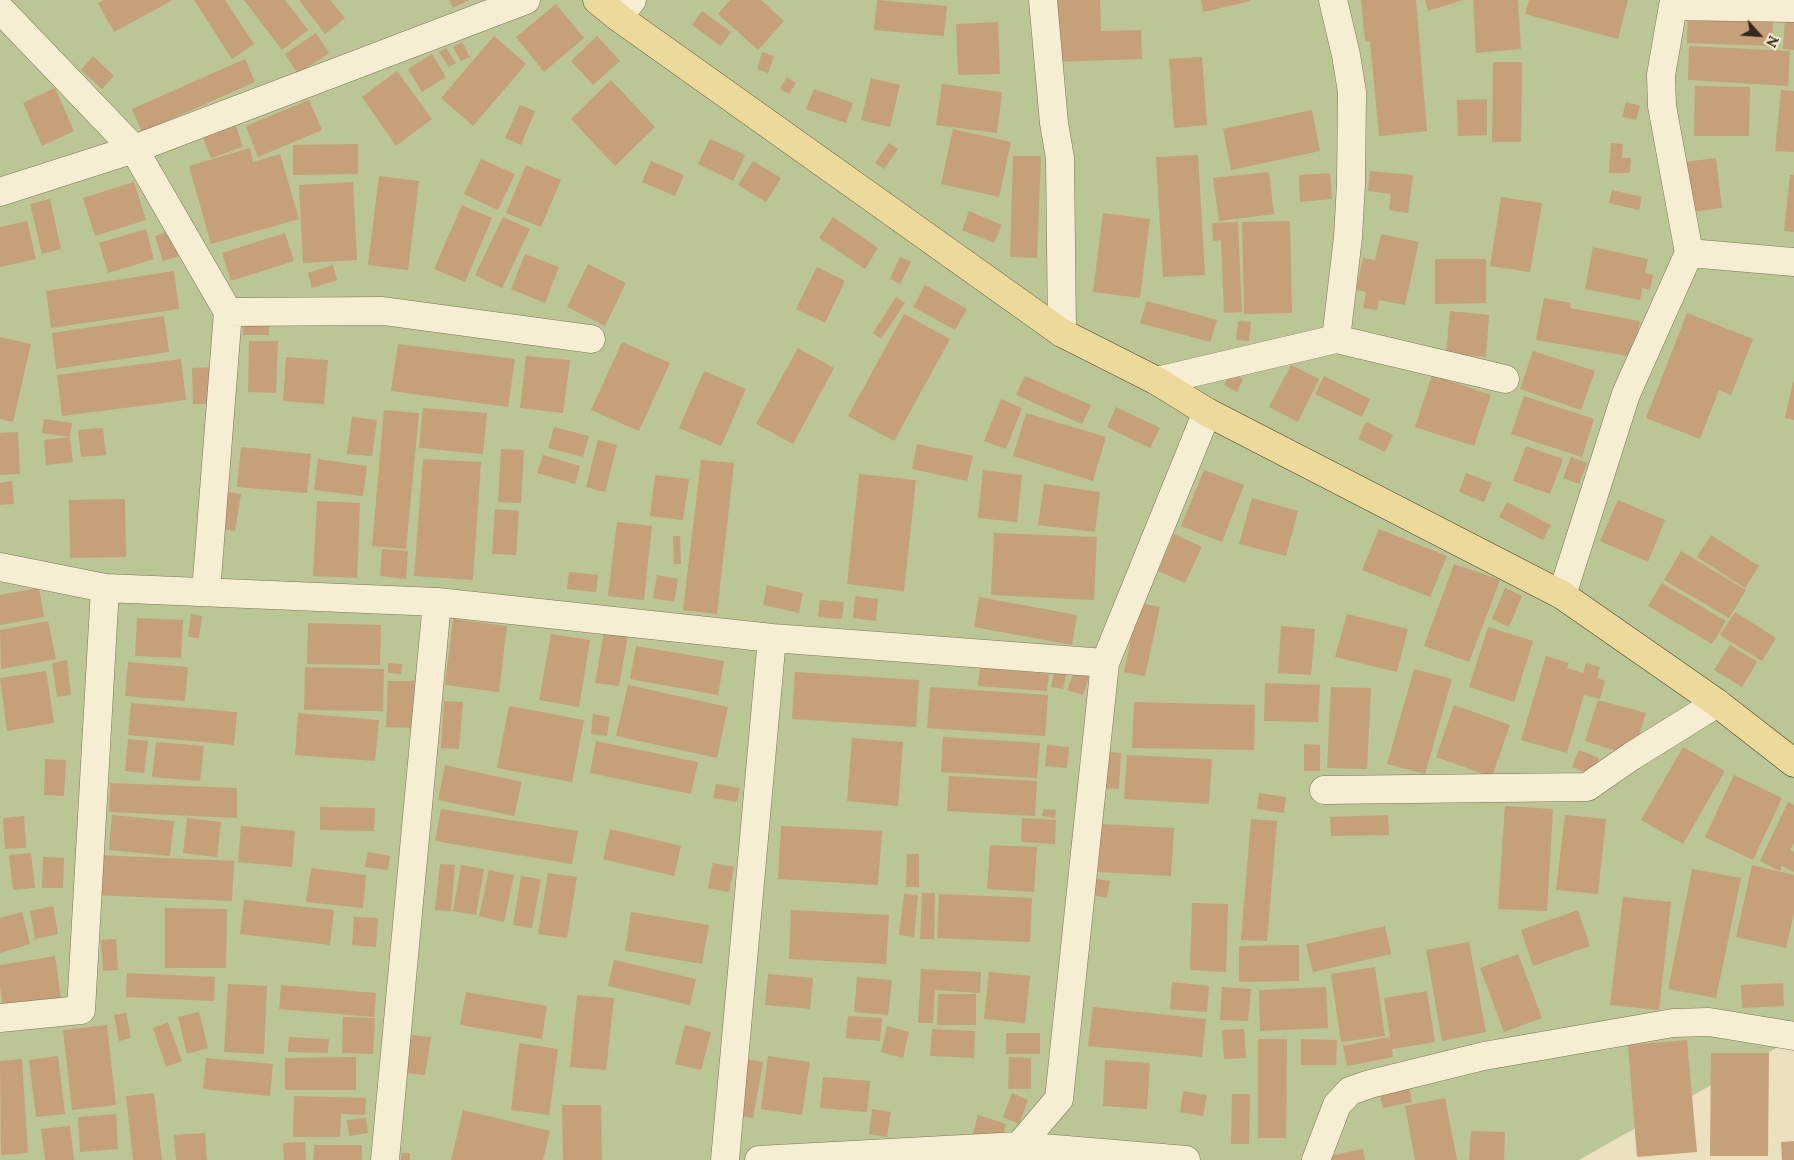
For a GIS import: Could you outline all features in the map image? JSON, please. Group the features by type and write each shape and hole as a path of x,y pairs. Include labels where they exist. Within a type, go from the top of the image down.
{"main road":[{"path":"597,0 625,9 1062,333 1157,382 1207,412 1562,595 1717,703 1794,763"}],"street":[{"path":"0,192 134,149 526,0"},
{"path":"1043,0 1054,123 1060,158 1062,333"},
{"path":"1332,0 1346,55 1352,92 1351,184 1348,237 1336,339"},
{"path":"1562,595 1626,394 1689,253 1662,106 1661,75 1673,3 1794,8"},
{"path":"0,9 134,149 228,312 206,592"},
{"path":"1689,253 1794,262"},
{"path":"228,312 383,311 591,339"},
{"path":"1157,382 1336,339 1506,379"},
{"path":"1018,1153 1059,1098 1105,663 1207,412"},
{"path":"0,567 105,588 437,602 772,638 1105,663"},
{"path":"0,1018 81,1010 105,588"},
{"path":"386,1160 437,602"},
{"path":"725,1160 772,638"},
{"path":"1324,790 1588,787 1632,756 1717,703"},
{"path":"1316,1160 1337,1105 1350,1091 1370,1084 1484,1056 1673,1023 1709,1022 1794,1036"},
{"path":"759,1160 1018,1153 1186,1160"}],"green space":[{"path":"0,0 1794,0 1794,1038 1579,1160 0,1160"}],"building":[{"path":"104,0 173,0 114,32 98,3"},
{"path":"194,0 225,0 254,44 232,59"},
{"path":"244,0 285,0 308,30 282,50"},
{"path":"299,0 330,0 345,18 325,34"},
{"path":"449,0 469,0 453,8"},
{"path":"730,0 761,0 784,21 758,50 718,14"},
{"path":"877,0 947,6 944,36 874,30"},
{"path":"1051,0 1100,0 1101,31 1141,30 1142,59 1053,62"},
{"path":"1201,0 1251,0 1251,1 1203,12"},
{"path":"1361,0 1416,0 1427,131 1379,136 1370,41 1365,42"},
{"path":"1425,0 1463,0 1428,11"},
{"path":"1473,0 1518,0 1521,49 1476,53"},
{"path":"1529,0 1628,0 1618,39 1525,14"},
{"path":"556,4 584,38 544,72 516,37"},
{"path":"1688,10 1773,13 1772,46 1687,43"},
{"path":"702,11 731,32 721,46 692,25"},
{"path":"1785,17 1794,18 1794,50 1783,49"},
{"path":"998,22 1000,74 958,75 956,24"},
{"path":"316,33 329,53 298,74 285,54"},
{"path":"494,36 526,64 473,126 441,98"},
{"path":"597,36 620,61 593,85 571,61"},
{"path":"462,42 470,57 461,61 453,47"},
{"path":"1689,46 1790,51 1788,86 1688,80"},
{"path":"446,48 456,63 449,67 439,52"},
{"path":"762,52 774,56 768,73 757,69"},
{"path":"432,54 446,77 422,92 408,69"},
{"path":"93,56 114,76 102,89 81,70"},
{"path":"1202,57 1207,125 1174,128 1169,59"},
{"path":"245,59 255,82 142,132 132,109"},
{"path":"1493,62 1522,62 1521,142 1492,142"},
{"path":"397,71 432,119 396,146 362,97"},
{"path":"787,77 796,83 789,94 780,89"},
{"path":"871,78 900,85 890,127 861,120"},
{"path":"611,80 655,127 615,166 571,119"},
{"path":"942,84 1002,92 997,133 936,125"},
{"path":"1695,86 1750,87 1749,136 1694,136"},
{"path":"55,88 74,131 42,146 23,103"},
{"path":"814,89 853,103 846,123 806,109"},
{"path":"1781,90 1794,91 1794,152 1775,151"},
{"path":"1487,99 1487,135 1458,136 1457,100"},
{"path":"309,100 322,130 258,157 246,126"},
{"path":"1626,102 1640,106 1636,120 1622,117"},
{"path":"520,105 535,111 521,145 505,138"},
{"path":"1312,110 1320,151 1231,170 1223,129"},
{"path":"236,126 243,147 211,158 203,138"},
{"path":"953,129 1011,142 999,197 941,184"},
{"path":"710,139 745,155 733,181 698,164"},
{"path":"889,143 898,149 884,169 875,163"},
{"path":"1611,143 1623,144 1622,158 1631,158 1630,173 1609,173"},
{"path":"358,144 358,174 293,175 293,145"},
{"path":"250,148 253,162 280,154 299,219 211,244 189,166"},
{"path":"1198,155 1205,275 1163,277 1156,157"},
{"path":"1013,156 1041,156 1037,258 1010,257"},
{"path":"1716,158 1722,208 1682,213 1676,163"},
{"path":"481,159 515,174 498,210 464,194"},
{"path":"651,161 684,175 675,196 642,182"},
{"path":"753,161 781,178 766,202 738,185"},
{"path":"526,165 561,180 541,227 506,213"},
{"path":"1370,171 1413,175 1408,213 1389,210 1391,194 1368,191"},
{"path":"1269,172 1274,214 1219,221 1213,178"},
{"path":"1330,173 1332,199 1300,202 1299,175"},
{"path":"1790,175 1794,175 1794,232 1784,231"},
{"path":"379,176 419,181 408,270 368,265"},
{"path":"134,182 146,220 95,236 83,198"},
{"path":"353,182 357,260 303,263 299,185"},
{"path":"1612,190 1642,197 1639,210 1609,203"},
{"path":"1501,197 1542,203 1530,272 1490,266"},
{"path":"50,199 61,249 42,254 30,204"},
{"path":"462,205 492,218 465,282 434,269"},
{"path":"969,211 1002,225 994,243 962,230"},
{"path":"1103,213 1150,219 1140,298 1093,292"},
{"path":"503,217 530,229 502,288 475,275"},
{"path":"833,217 878,248 865,269 819,238"},
{"path":"27,221 36,259 0,267 0,227"},
{"path":"1290,221 1292,313 1244,314 1242,222"},
{"path":"1238,222 1242,312 1224,313 1221,240 1213,241 1212,223"},
{"path":"146,229 154,259 108,273 99,243"},
{"path":"171,230 180,256 163,261 155,236"},
{"path":"285,233 294,261 231,281 222,253"},
{"path":"1381,234 1419,242 1405,305 1379,300 1377,310 1363,308 1366,292 1356,290 1363,258 1375,260"},
{"path":"1593,247 1648,259 1645,273 1653,275 1650,290 1642,288 1640,300 1585,289"},
{"path":"525,254 559,267 545,303 511,289"},
{"path":"900,257 911,262 900,284 890,279"},
{"path":"1435,259 1486,259 1486,303 1435,304"},
{"path":"588,264 626,283 605,326 567,307"},
{"path":"333,265 337,280 312,288 308,273"},
{"path":"817,267 845,281 825,323 796,309"},
{"path":"174,271 179,309 51,328 46,291"},
{"path":"925,285 967,309 955,330 913,307"},
{"path":"896,297 905,303 881,339 873,333"},
{"path":"1544,298 1571,303 1570,308 1640,321 1633,357 1536,340"},
{"path":"1147,301 1217,320 1210,342 1140,323"},
{"path":"1450,311 1489,315 1486,357 1446,353"},
{"path":"1687,313 1753,339 1731,395 1719,390 1700,439 1646,418"},
{"path":"904,314 950,339 894,441 848,416"},
{"path":"164,316 169,352 56,369 52,333"},
{"path":"243,320 269,320 269,335 243,335"},
{"path":"1238,321 1251,322 1249,341 1236,340"},
{"path":"0,337 31,344 13,422 0,419"},
{"path":"249,341 278,341 276,393 248,392"},
{"path":"622,342 670,363 639,431 591,410"},
{"path":"398,344 515,359 508,407 391,391"},
{"path":"798,348 834,368 793,444 756,424"},
{"path":"1533,351 1595,371 1581,410 1520,389"},
{"path":"526,356 570,360 563,413 520,408"},
{"path":"286,357 328,360 324,404 283,401"},
{"path":"181,359 186,400 62,416 57,375"},
{"path":"1291,365 1319,379 1298,422 1269,407"},
{"path":"211,367 211,404 193,404 192,368"},
{"path":"704,371 746,389 721,446 679,428"},
{"path":"1231,372 1243,379 1237,392 1224,385"},
{"path":"1432,375 1491,395 1474,446 1415,427"},
{"path":"1025,376 1091,405 1082,424 1016,395"},
{"path":"1324,376 1370,399 1362,417 1315,394"},
{"path":"1794,382 1794,420 1785,418"},
{"path":"1524,396 1594,419 1582,457 1511,434"},
{"path":"1001,399 1022,408 1006,449 984,441"},
{"path":"1116,407 1160,428 1150,448 1107,427"},
{"path":"423,408 487,413 483,454 419,448"},
{"path":"384,410 419,413 406,549 372,546"},
{"path":"1026,413 1106,437 1093,481 1013,456"},
{"path":"352,417 377,420 372,456 347,454"},
{"path":"44,419 72,423 70,437 42,433"},
{"path":"1366,422 1393,435 1385,452 1358,439"},
{"path":"554,427 589,436 583,457 548,448"},
{"path":"103,428 106,455 81,457 78,430"},
{"path":"18,432 20,474 0,475 0,433"},
{"path":"70,437 73,462 46,465 44,440"},
{"path":"598,440 617,445 605,492 586,487"},
{"path":"917,444 973,456 967,481 912,469"},
{"path":"1526,446 1563,459 1550,494 1513,481"},
{"path":"241,447 311,454 307,493 237,487"},
{"path":"501,449 524,450 521,503 498,502"},
{"path":"543,455 580,466 575,484 537,473"},
{"path":"1571,457 1587,463 1579,484 1563,478"},
{"path":"318,459 367,466 363,496 314,490"},
{"path":"423,459 481,462 473,580 414,576"},
{"path":"701,460 734,463 717,614 683,610"},
{"path":"983,470 1022,475 1017,522 978,518"},
{"path":"1204,470 1244,485 1222,542 1181,526"},
{"path":"1466,473 1492,483 1484,502 1459,492"},
{"path":"859,474 916,480 904,591 847,584"},
{"path":"655,475 689,479 683,520 650,516"},
{"path":"12,481 14,504 0,505 0,483"},
{"path":"1044,484 1100,492 1095,532 1038,525"},
{"path":"220,491 241,494 235,531 214,527"},
{"path":"1252,498 1298,511 1286,556 1239,544"},
{"path":"125,499 126,557 70,558 69,500"},
{"path":"1618,500 1665,520 1648,562 1600,541"},
{"path":"317,501 360,503 357,578 313,576"},
{"path":"1507,502 1551,525 1543,540 1499,517"},
{"path":"495,509 519,511 516,555 492,554"},
{"path":"617,522 652,526 644,600 608,596"},
{"path":"1379,529 1447,556 1430,597 1362,570"},
{"path":"994,533 1097,537 1094,600 991,595"},
{"path":"1174,534 1202,547 1185,583 1158,571"},
{"path":"1711,535 1759,566 1745,588 1697,557"},
{"path":"673,536 680,536 681,564 674,564"},
{"path":"382,549 408,551 406,579 380,576"},
{"path":"1681,551 1746,590 1729,618 1664,580"},
{"path":"1454,564 1500,580 1469,662 1424,646"},
{"path":"569,572 598,575 596,592 567,589"},
{"path":"657,575 678,579 674,602 653,598"},
{"path":"1662,583 1726,621 1712,644 1648,606"},
{"path":"767,585 803,593 799,613 763,605"},
{"path":"39,588 44,617 0,625 0,595"},
{"path":"1505,588 1522,596 1509,627 1492,619"},
{"path":"855,596 878,599 876,621 853,618"},
{"path":"979,597 1077,615 1072,645 974,627"},
{"path":"820,600 844,602 842,619 818,617"},
{"path":"1138,603 1160,607 1145,676 1124,672"},
{"path":"1735,612 1776,638 1762,661 1720,635"},
{"path":"191,614 202,616 199,638 188,637"},
{"path":"1347,614 1408,629 1397,672 1335,657"},
{"path":"137,618 183,620 181,658 135,656"},
{"path":"453,619 507,626 499,692 445,685"},
{"path":"48,621 56,659 1,669 0,630"},
{"path":"308,623 381,625 380,665 307,664"},
{"path":"1281,626 1315,629 1311,675 1278,673"},
{"path":"1488,627 1533,641 1514,702 1469,687"},
{"path":"604,632 628,635 619,686 595,683"},
{"path":"551,634 590,640 579,707 539,700"},
{"path":"1730,645 1757,662 1742,687 1714,670"},
{"path":"636,646 724,661 718,695 630,679"},
{"path":"1546,656 1569,663 1567,668 1583,673 1586,663 1600,667 1597,678 1605,681 1600,699 1584,695 1567,753 1521,740"},
{"path":"67,660 71,695 57,697 52,663"},
{"path":"128,662 188,667 185,701 125,696"},
{"path":"388,663 402,664 401,674 388,673"},
{"path":"305,667 384,669 383,711 304,710"},
{"path":"980,668 1049,674 1047,691 978,686"},
{"path":"1414,669 1452,679 1425,774 1387,764"},
{"path":"46,671 54,723 7,731 0,678"},
{"path":"795,672 919,680 916,727 792,719"},
{"path":"1054,672 1066,675 1063,689 1051,687"},
{"path":"1074,672 1089,677 1083,695 1067,690"},
{"path":"388,681 415,681 414,728 386,727"},
{"path":"1265,683 1320,685 1318,722 1264,721"},
{"path":"628,685 728,707 717,758 616,736"},
{"path":"930,687 1048,695 1045,736 927,728"},
{"path":"1331,687 1371,688 1367,769 1327,768"},
{"path":"1598,700 1646,713 1632,756 1585,741"},
{"path":"444,701 463,702 459,749 441,748"},
{"path":"1134,702 1255,705 1254,750 1132,748"},
{"path":"131,703 237,712 234,745 128,735"},
{"path":"1454,705 1510,725 1492,777 1436,757"},
{"path":"509,706 584,720 572,782 497,768"},
{"path":"298,713 379,720 375,761 295,755"},
{"path":"593,714 610,717 607,736 591,734"},
{"path":"943,737 1040,743 1037,778 941,772"},
{"path":"852,738 903,742 898,806 847,801"},
{"path":"128,739 148,741 144,773 125,771"},
{"path":"596,741 698,762 691,794 590,773"},
{"path":"156,742 204,746 200,781 152,777"},
{"path":"1304,744 1320,745 1320,771 1304,771"},
{"path":"1047,745 1069,747 1067,768 1045,766"},
{"path":"1683,747 1725,771 1683,844 1641,820"},
{"path":"1579,750 1599,758 1592,775 1572,767"},
{"path":"1108,752 1121,753 1119,789 1105,788"},
{"path":"1127,755 1212,759 1209,804 1124,799"},
{"path":"45,759 66,760 64,796 44,795"},
{"path":"445,765 522,782 514,816 438,800"},
{"path":"1734,775 1782,798 1753,860 1705,837"},
{"path":"949,776 1037,781 1035,816 947,811"},
{"path":"110,783 237,788 237,818 109,812"},
{"path":"716,784 740,788 737,802 713,798"},
{"path":"1259,793 1286,797 1284,813 1257,809"},
{"path":"1788,802 1794,805 1794,843 1790,850 1794,852 1794,872 1782,866 1780,871 1760,861"},
{"path":"1505,806 1553,809 1547,911 1498,909"},
{"path":"320,807 375,808 374,831 320,830"},
{"path":"441,809 578,831 572,864 435,841"},
{"path":"1043,809 1056,810 1055,818 1042,816"},
{"path":"112,815 174,821 170,856 109,850"},
{"path":"1388,815 1389,835 1331,836 1330,817"},
{"path":"1565,815 1606,819 1598,894 1556,890"},
{"path":"24,816 26,848 5,849 3,818"},
{"path":"187,818 221,822 217,857 183,853"},
{"path":"1022,818 1056,820 1055,844 1021,842"},
{"path":"1251,819 1277,821 1267,941 1241,940"},
{"path":"1101,824 1174,828 1171,876 1098,872"},
{"path":"241,826 295,831 292,867 238,862"},
{"path":"781,826 882,831 878,885 778,879"},
{"path":"610,829 681,846 674,876 603,859"},
{"path":"990,845 1037,847 1034,892 987,889"},
{"path":"368,852 390,856 388,870 365,867"},
{"path":"31,853 35,888 13,890 9,855"},
{"path":"907,854 919,854 919,887 906,887"},
{"path":"97,855 234,861 232,901 95,895"},
{"path":"43,857 64,858 63,888 42,888"},
{"path":"713,863 734,867 729,892 708,888"},
{"path":"440,864 455,865 451,911 435,910"},
{"path":"461,865 484,869 476,915 453,911"},
{"path":"1752,865 1794,875 1794,913 1786,948 1736,937"},
{"path":"311,868 366,875 363,908 306,902"},
{"path":"1692,869 1741,878 1716,998 1668,989"},
{"path":"489,870 514,875 504,922 479,916"},
{"path":"548,873 577,877 567,938 538,934"},
{"path":"521,876 541,879 532,928 513,925"},
{"path":"1092,878 1110,881 1107,898 1089,895"},
{"path":"922,893 935,893 934,939 920,939"},
{"path":"904,894 918,895 914,937 899,935"},
{"path":"939,894 1032,898 1030,942 937,938"},
{"path":"1623,897 1671,902 1659,1010 1610,1005"},
{"path":"244,900 334,910 330,945 240,934"},
{"path":"1192,903 1228,904 1226,972 1190,970"},
{"path":"53,906 58,934 35,939 30,911"},
{"path":"165,908 227,909 226,968 165,968"},
{"path":"791,910 889,915 886,964 789,959"},
{"path":"1578,910 1590,946 1533,966 1521,930"},
{"path":"22,912 30,944 0,953 0,918"},
{"path":"631,912 709,925 702,964 625,951"},
{"path":"354,917 378,918 376,947 352,945"},
{"path":"1385,926 1391,954 1313,972 1306,944"},
{"path":"116,939 118,970 103,971 101,940"},
{"path":"1469,942 1486,1032 1442,1041 1426,950"},
{"path":"1299,945 1299,981 1239,982 1239,946"},
{"path":"1518,954 1542,1018 1504,1032 1480,968"},
{"path":"55,956 61,998 3,1007 0,987 0,965"},
{"path":"614,960 696,979 690,1005 608,986"},
{"path":"1375,967 1385,1036 1341,1042 1331,974"},
{"path":"921,969 981,972 980,993 935,990 933,1023 918,1023"},
{"path":"989,972 1030,976 1025,1023 984,1019"},
{"path":"127,973 215,977 214,1001 126,997"},
{"path":"768,974 813,978 810,1009 765,1005"},
{"path":"857,977 892,980 888,1015 854,1012"},
{"path":"1172,982 1209,986 1207,1012 1170,1009"},
{"path":"1783,983 1784,1006 1742,1008 1741,985"},
{"path":"228,984 267,986 264,1054 224,1052"},
{"path":"281,985 376,993 374,1017 279,1009"},
{"path":"1222,987 1251,989 1248,1021 1220,1020"},
{"path":"1326,987 1328,1028 1260,1031 1259,990"},
{"path":"1427,991 1435,1042 1392,1049 1393,1057 1347,1066 1343,1046 1389,1037 1391,1043 1384,998"},
{"path":"466,992 547,1006 542,1039 460,1025"},
{"path":"938,994 976,994 976,1025 937,1025"},
{"path":"577,995 614,998 606,1070 570,1067"},
{"path":"1093,1007 1206,1019 1202,1057 1088,1046"},
{"path":"199,1012 208,1048 187,1054 178,1017"},
{"path":"126,1013 131,1038 119,1041 114,1015"},
{"path":"848,1016 882,1018 880,1041 846,1038"},
{"path":"343,1017 375,1018 373,1054 342,1053"},
{"path":"168,1022 182,1061 166,1067 153,1028"},
{"path":"107,1025 116,1105 72,1110 63,1030"},
{"path":"685,1025 711,1032 701,1070 675,1064"},
{"path":"887,1026 909,1032 903,1058 881,1052"},
{"path":"932,1029 975,1031 974,1058 930,1056"},
{"path":"1244,1029 1246,1058 1224,1059 1222,1030"},
{"path":"1006,1033 1040,1033 1040,1054 1006,1054"},
{"path":"412,1035 431,1037 425,1075 406,1073"},
{"path":"289,1037 329,1039 328,1053 288,1052"},
{"path":"1258,1039 1287,1039 1286,1138 1258,1138"},
{"path":"1301,1039 1337,1040 1336,1065 1301,1065"},
{"path":"1687,1040 1697,1152 1637,1157 1628,1045"},
{"path":"519,1043 558,1049 549,1115 511,1110"},
{"path":"1711,1053 1769,1053 1768,1156 1710,1156"},
{"path":"58,1056 65,1114 36,1117 29,1060"},
{"path":"768,1056 810,1062 802,1115 761,1109"},
{"path":"356,1057 356,1090 285,1090 285,1058"},
{"path":"1009,1057 1031,1058 1031,1089 1008,1089"},
{"path":"206,1058 273,1064 270,1096 203,1089"},
{"path":"22,1059 28,1153 1,1155 0,1061"},
{"path":"745,1059 763,1062 753,1118 735,1115"},
{"path":"1105,1060 1150,1063 1147,1109 1103,1106"},
{"path":"823,1077 870,1081 867,1112 820,1108"},
{"path":"1408,1080 1412,1102 1383,1108 1378,1086"},
{"path":"1183,1091 1207,1095 1203,1116 1180,1112"},
{"path":"154,1093 162,1160 133,1160 126,1096"},
{"path":"1012,1093 1028,1100 1019,1124 1003,1117"},
{"path":"1232,1094 1250,1094 1249,1144 1231,1144"},
{"path":"294,1096 366,1098 365,1115 341,1114 340,1137 293,1137"},
{"path":"1445,1098 1457,1160 1415,1160 1405,1106"},
{"path":"562,1105 601,1105 602,1160 563,1160"},
{"path":"872,1109 891,1112 887,1137 869,1134"},
{"path":"463,1110 550,1131 543,1160 451,1160"},
{"path":"116,1114 118,1149 80,1152 78,1117"},
{"path":"978,1115 1006,1124 1000,1145 972,1136"},
{"path":"366,1118 368,1133 349,1136 347,1120"},
{"path":"70,1126 74,1160 45,1160 41,1129"},
{"path":"1471,1131 1505,1132 1504,1160 1469,1160"},
{"path":"205,1133 207,1160 176,1160 174,1135"},
{"path":"1794,1141 1794,1160 1782,1160 1781,1142"},
{"path":"305,1142 306,1160 284,1160 283,1143"},
{"path":"314,1145 362,1145 362,1160 313,1160"},
{"path":"1363,1149 1365,1160 1320,1160 1319,1158"},
{"path":"401,1153 410,1153 410,1160 401,1160"}]}
